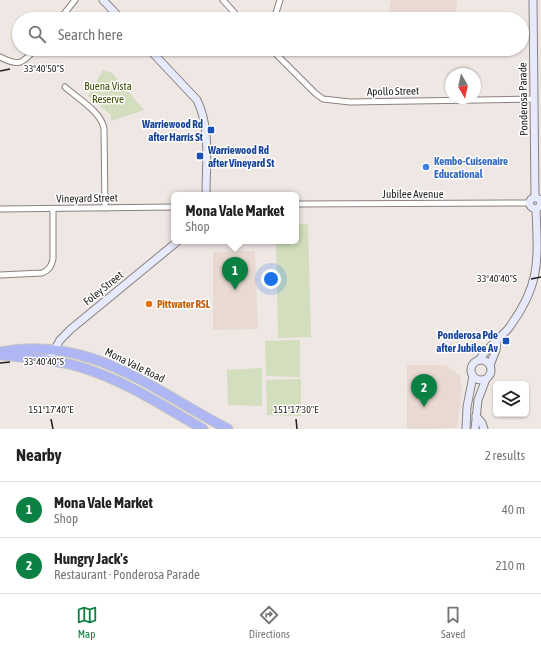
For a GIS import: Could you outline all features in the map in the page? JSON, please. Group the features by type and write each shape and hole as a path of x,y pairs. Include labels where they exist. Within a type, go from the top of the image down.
{"highway":[{"name":"Mona Vale Road","path":"0,354 19,348 39,348 68,352 93,358 120,369 143,381 228,429"},
{"name":"Mona Vale Road","path":"0,354 49,360 80,367 114,379 133,388 203,429"}],"street":[{"path":"66,12 76,0"},
{"path":"104,0 115,12"},
{"path":"223,0 234,12"},
{"path":"276,12 280,0"},
{"name":"Ponderosa Parade","path":"479,360 489,346 497,342 524,306 533,286 536,270 538,203 534,98 533,0"},
{"path":"0,57 12,62 20,63 26,60 29,56"},
{"path":"156,56 197,100 204,116 206,129 206,192"},
{"name":"Apollo Street","path":"279,56 315,93 323,99 350,102 534,98"},
{"path":"64,87 97,114 104,125 105,208"},
{"path":"529,203 530,200 538,203"},
{"name":"Jubilee Avenue","path":"299,204 529,203"},
{"name":"Vineyard Street","path":"0,209 171,207"},
{"path":"0,275 42,273 47,271 52,266 53,209"},
{"name":"Foley Street","path":"49,360 60,340 71,329 174,244"},
{"name":"Ponderosa Parade","path":"490,365 496,350 497,342"},
{"path":"466,429 467,407 473,376 471,370 473,364 479,360 485,361 490,365 491,374 486,379 478,400 475,429"},
{"path":"473,376 479,380 486,379"},
{"path":"476,416 482,422 484,429"}],"shaded area":[{"path":"391,0 457,0 456,12 388,12"},
{"path":"255,251 258,329 213,330 213,252"},
{"path":"407,365 445,365 460,375 462,390 457,428 407,429"}],"green space":[{"name":"Buena Vista Reserve","path":"103,70 112,73 144,110 111,121 111,115 88,96"},
{"path":"299,224 308,224 311,337 278,338 276,244 299,244"},
{"path":"300,340 300,377 266,376 265,341"},
{"path":"262,368 262,406 228,405 227,370"},
{"path":"301,379 301,416 267,415 266,380"}],"place":[{"name":"Warriewood Rd after Harris St","path":"211,130"},
{"name":"Warriewood Rd after Vineyard St","path":"200,156"},
{"name":"Kembo-Cuisenaire Educational","path":"426,167"},
{"name":"Mona Vale Market","path":"235,290"},
{"name":"Pittwater RSL","path":"149,304"},
{"name":"Ponderosa Pde after Jubilee Av","path":"506,341"},
{"name":"Hungry Jack's","path":"424,407"}]}
